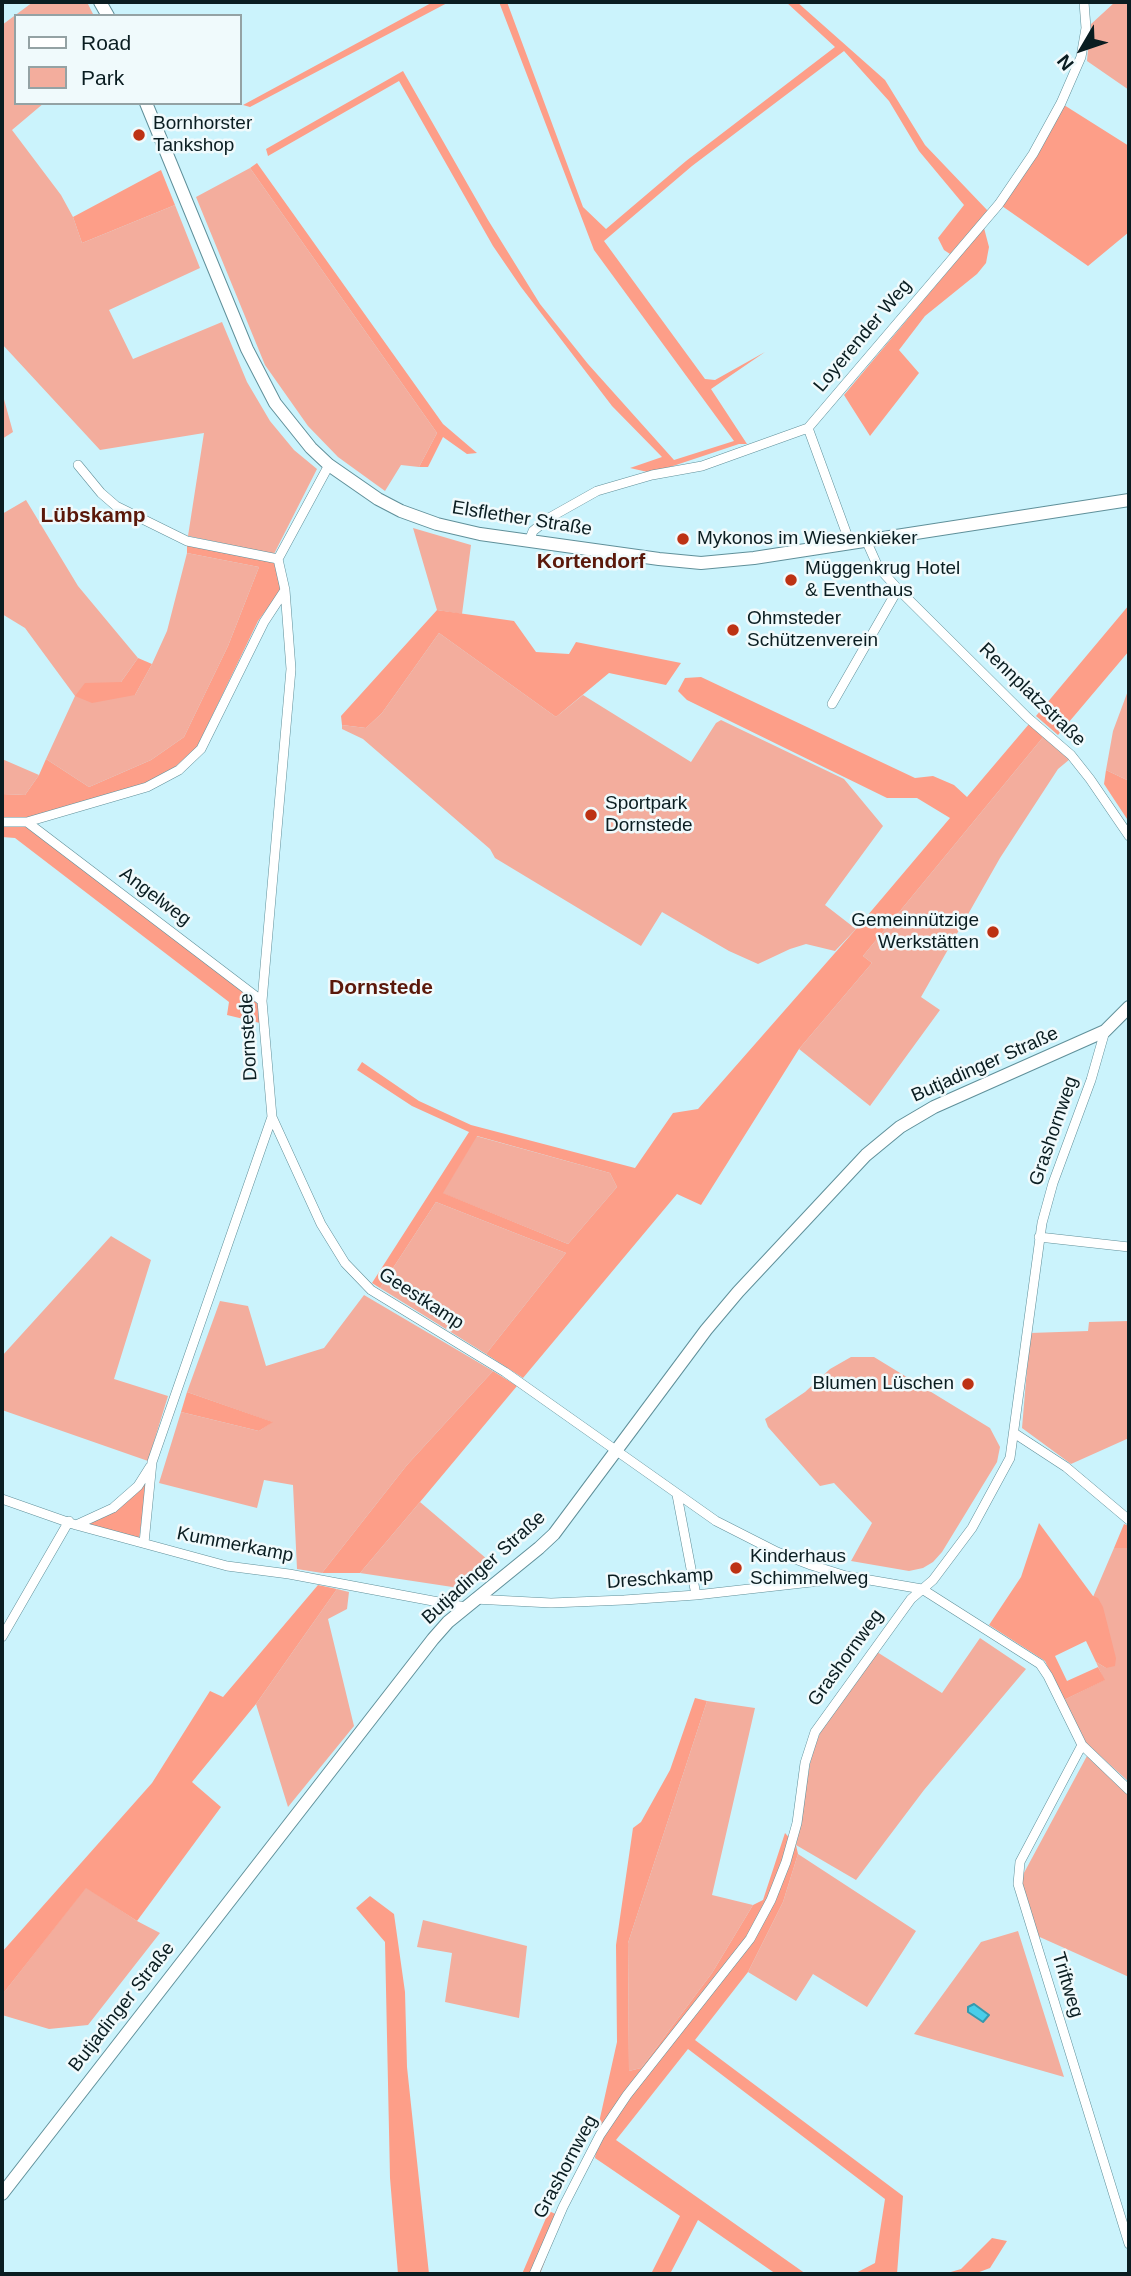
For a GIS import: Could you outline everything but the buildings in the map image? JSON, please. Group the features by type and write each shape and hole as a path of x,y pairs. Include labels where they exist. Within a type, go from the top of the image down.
{"street":[{"name":"Loyerender Weg","path":"529,541 533,530 549,518 597,491 652,475 702,466 808,428 999,204 1033,154 1082,57 1086,28 1084,2"},
{"name":"Elsflether Straße","path":"147,105 258,373 286,417 329,465 378,499 401,511 461,530 701,563 754,558 1129,500"},
{"path":"808,428 850,543"},
{"path":"78,465 100,494 116,506 187,541 278,559 329,465"},
{"name":"Rennplatzstraße","path":"866,540 878,567 898,589 1030,720 1071,755 1129,836"},
{"name":"Dornstede","path":"73,1523 113,1508 138,1486 152,1462 272,1117 262,1001 290,669 285,590 278,559"},
{"path":"832,704 898,589"},
{"path":"2,822 27,822 147,788 179,770 201,749 264,622 285,590"},
{"name":"Angelweg","path":"27,822 262,1001"},
{"name":"Butjadinger Straße","path":"2,2194 433,1639 448,1622 554,1534 706,1330 866,1155 900,1127 934,1107 1105,1031 1129,1007"},
{"name":"Grashornweg","path":"534,2274 563,2207 600,2135 627,2095 750,1940 771,1900 797,1823 805,1763 815,1732 911,1599 933,1580 972,1528 1010,1458 1040,1237 1053,1183 1091,1080 1105,1031"},
{"name":"Geestkamp","path":"272,1117 321,1224 345,1263 370,1290 505,1372 716,1521 777,1552 846,1576"},
{"path":"1040,1237 1129,1247"},
{"path":"1014,1433 1066,1467 1129,1520"},
{"name":"Dornstede","path":"144,1544 152,1462"},
{"path":"677,1494 696,1595"},
{"name":"Kummerkamp","path":"2,1499 73,1523 227,1566 470,1603"},
{"path":"2,1637 73,1523"},
{"path":"846,1576 922,1589 1040,1664 1082,1745 1129,1790"},
{"name":"Dreschkamp","path":"470,1603 551,1603 696,1595 846,1576"},
{"name":"Triftweg","path":"1082,1745 1020,1862 1018,1884 1129,2244"}],"green space":[{"path":"33,2 87,2 93,14 17,14"},
{"path":"1115,2 1129,2 1129,90 1087,61 1090,25"},
{"path":"14,16 14,105 42,105 12,130 61,195 73,217 82,243 175,205 200,268 109,310 133,359 222,322 247,382 270,421 294,450 317,469 274,554 188,536 204,433 100,450 2,344 2,25"},
{"path":"250,168 437,433 419,467 401,465 385,491 338,457 308,426 265,365 196,197"},
{"path":"2,392 13,432 2,439"},
{"path":"26,500 78,586 138,658 121,682 135,695 167,631 187,553 259,567 228,646 184,737 151,760 89,787 46,759 75,696 25,628 2,614 2,514"},
{"path":"413,528 471,545 462,614 437,610"},
{"path":"439,633 556,717 583,695 691,762 716,723 721,720 844,779 883,826 825,905 856,929 835,951 806,944 758,964 729,951 662,912 641,946 495,858 490,849 363,739 342,729 342,725 366,728 382,713"},
{"path":"1129,688 1129,781 1106,770 1113,731"},
{"path":"1044,736 1070,759 1058,769 1000,858 921,997 940,1010 870,1106 799,1049 872,963 863,956"},
{"path":"2,759 39,775 25,795 2,794"},
{"path":"476,1136 610,1173 617,1187 568,1244 442,1193"},
{"path":"436,1202 566,1253 486,1354 380,1288"},
{"path":"111,1236 151,1260 114,1379 168,1396 148,1461 2,1410 2,1356"},
{"path":"364,1295 493,1371 407,1465 322,1573 297,1569 293,1485 264,1480 257,1508 159,1483 181,1412 259,1431 272,1422 187,1392 220,1301 248,1306 266,1366 324,1348"},
{"path":"1129,1321 1129,1438 1071,1464 1022,1428 1030,1333 1088,1331 1089,1322"},
{"path":"851,1357 874,1357 990,1428 1000,1447 997,1462 942,1552 923,1568 909,1571 851,1561 872,1523 834,1483 820,1486 768,1427 765,1419 805,1392 830,1369"},
{"path":"420,1502 494,1565 459,1588 360,1573"},
{"path":"1114,1548 1129,1548 1129,1782 1085,1742 1064,1700 1104,1680 1096,1662 1106,1668 1093,1597"},
{"path":"337,1589 349,1592 347,1609 328,1619 354,1726 288,1807 256,1704"},
{"path":"980,1638 1026,1669 924,1790 856,1880 796,1845 812,1752 824,1724 877,1652 942,1693"},
{"path":"707,1701 755,1708 712,1895 753,1905 712,1973 641,2068 629,2071 628,1943"},
{"path":"1088,1754 1129,1792 1129,1977 1033,1934 1018,1884"},
{"path":"798,1854 916,1931 867,2007 813,1974 796,2001 748,1972 783,1902"},
{"path":"86,1887 160,1933 88,2025 49,2029 2,2015 2,1995"},
{"path":"423,1920 527,1946 519,2018 445,2002 452,1953 417,1947"},
{"path":"1018,1931 1064,2077 914,2034 981,1942"}],"shaded area":[{"path":"433,2 449,2 250,107 243,105"},
{"path":"499,2 507,2 583,207 606,229 686,161 835,47 786,2 797,2 885,80 925,145 988,211 950,254 944,250 938,238 964,205 919,151 889,101 844,51 692,166 604,241 705,379 715,380 765,352 711,389 747,444 739,444 652,473 630,468 662,457 612,406 521,287 493,246 399,81 268,156 266,149 403,71 488,220 540,304 588,364 674,460 734,441 594,250"},
{"path":"1064,105 1129,146 1129,232 1088,266 1002,206"},
{"path":"257,163 443,424 477,453 467,454 443,437 428,467 419,467 437,433 250,168"},
{"path":"161,170 175,205 82,243 73,217"},
{"path":"984,228 989,247 986,263 977,274 925,316 899,350 919,373 870,436 844,395"},
{"path":"187,545 274,561 281,590 258,621 197,747 175,767 143,784 25,819 2,819 2,794 25,795 46,759 89,787 151,760 184,737 228,646 259,567 187,553"},
{"path":"1129,605 1129,651 1058,735 1036,716"},
{"path":"437,610 514,621 536,652 569,654 576,642 681,663 666,685 609,673 556,717 439,633 382,713 366,728 342,725 341,716"},
{"path":"138,658 152,664 135,695 92,703 75,696 85,683 121,682"},
{"path":"701,677 915,778 933,776 954,785 967,797 1029,724 1044,736 863,956 872,963 799,1049 701,1205 677,1194 523,1378 486,1354 566,1253 436,1202 380,1288 372,1283 469,1132 412,1106 357,1070 362,1062 419,1101 471,1125 635,1168 673,1113 698,1109 950,818 917,798 887,798 687,700 678,691 685,678","holes":["477,1136 610,1173 617,1187 568,1244 443,1193"]},
{"path":"1106,770 1129,781 1129,822 1104,784"},
{"path":"2,825 25,825 259,1002 260,1023 227,1015 229,1002 15,838 2,837"},
{"path":"493,1371 517,1386 360,1573 322,1573 407,1465"},
{"path":"187,1392 273,1422 259,1431 181,1412"},
{"path":"148,1478 139,1539 85,1525"},
{"path":"1039,1523 1093,1596 1098,1598 1103,1607 1116,1658 1115,1666 1106,1668 1096,1662 1086,1641 1055,1656 1067,1681 1098,1667 1105,1680 1064,1700 1045,1661 989,1625 1021,1577"},
{"path":"1124,1524 1129,1526 1129,1548 1114,1548"},
{"path":"318,1585 337,1589 256,1704 192,1782 221,1807 137,1921 86,1888 2,1995 2,1952 152,1783 210,1691 223,1697"},
{"path":"695,1698 707,1701 628,1943 629,2071 641,2068 712,1973 753,1905 763,1900 785,1833 796,1845 798,1854 783,1902 748,1972 695,2040 903,2196 897,2274 854,2274 875,2263 885,2199 688,2049 616,2140 806,2274 776,2274 698,2220 670,2274 651,2274 680,2216 595,2158 600,2118 617,2042 616,1945 633,1828 641,1822 670,1770"},
{"path":"370,1896 394,1914 405,1992 407,2067 429,2274 398,2274 390,2178 385,1942 356,1908"},
{"path":"549,2211 562,2217 540,2274 522,2274"},
{"path":"992,2238 1007,2241 990,2268 974,2274 944,2274 961,2269"}],"water":[{"path":"974,2004 989,2015 983,2022 968,2012 968,2007"}],"place":[{"name":"Bornhorster Tankshop","path":"139,135"},
{"name":"Mykonos im Wiesenkieker","path":"683,539"},
{"name":"Müggenkrug Hotel & Eventhaus","path":"791,580"},
{"name":"Ohmsteder Schützenverein","path":"733,630"},
{"name":"Sportpark Dornstede","path":"591,815"},
{"name":"Gemeinnützige Werkstätten","path":"993,932"},
{"name":"Blumen Lüschen","path":"968,1384"},
{"name":"Kinderhaus Schimmelweg","path":"736,1568"}],"district":[{"name":"Lübskamp","path":"93,516"},
{"name":"Kortendorf","path":"591,562"},
{"name":"Dornstede","path":"381,988"}]}
